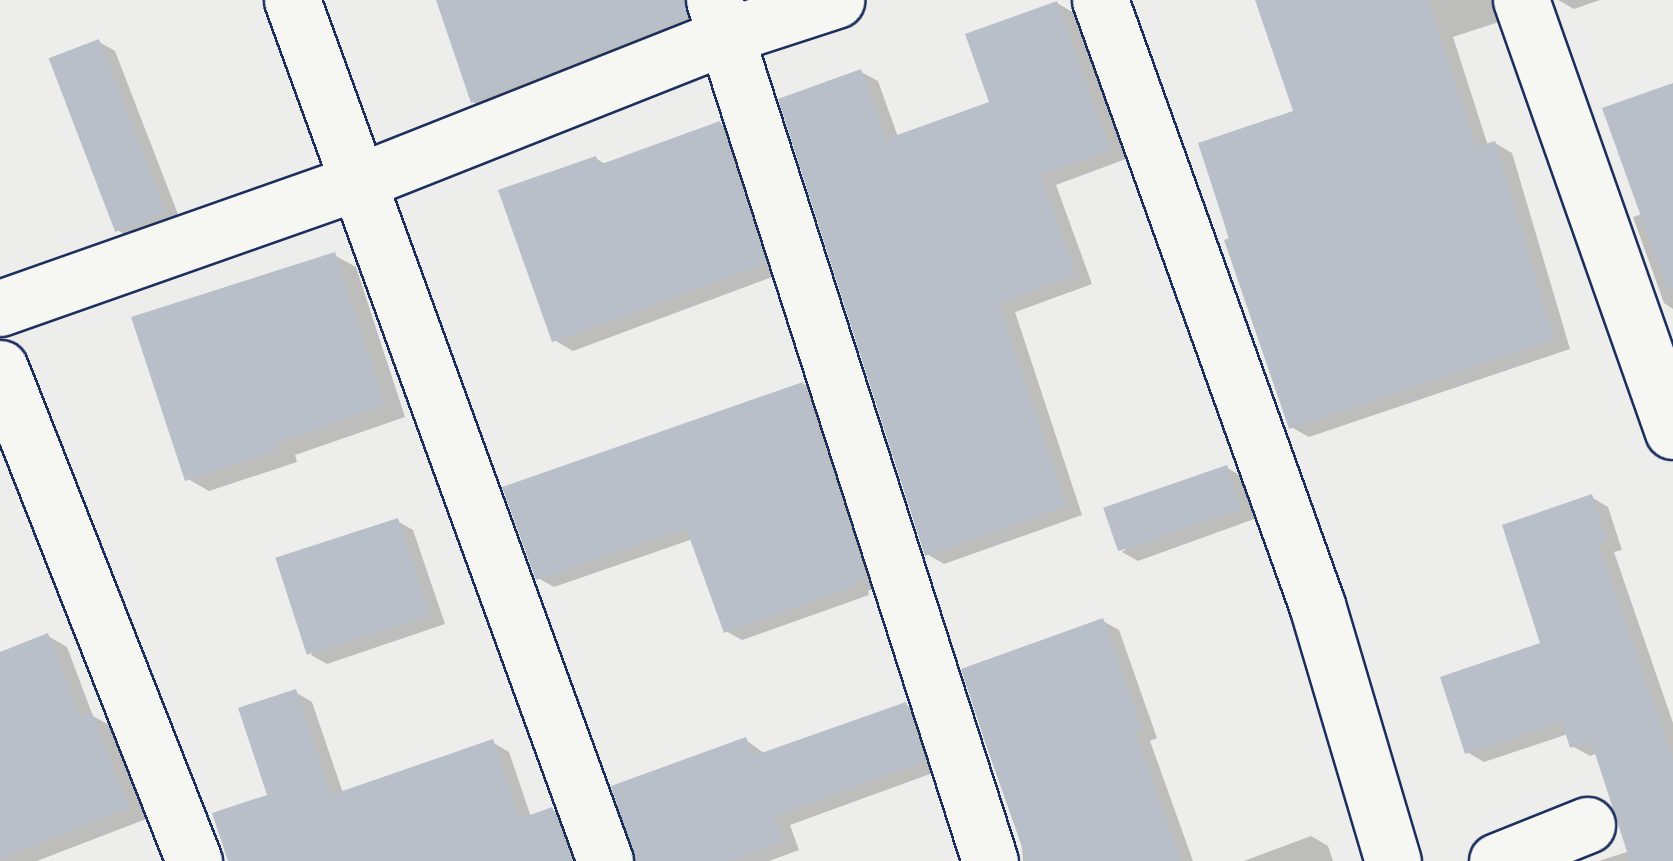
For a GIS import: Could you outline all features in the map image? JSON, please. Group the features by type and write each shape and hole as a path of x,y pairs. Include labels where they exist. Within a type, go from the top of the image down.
{"street":[{"path":"292,0 605,861"},
{"path":"0,308 360,181 721,18 836,0"},
{"path":"1100,0 1316,605 1393,861"},
{"path":"1521,0 1673,431"},
{"path":"721,18 990,861"},
{"path":"0,368 194,861"},
{"path":"1497,861 1587,824"}],"building":[{"path":"436,0 684,0 687,18 471,103"},
{"path":"1255,0 1428,0 1476,147 1495,141 1554,339 1289,429 1224,240 1229,238 1198,143 1293,111"},
{"path":"1057,1 1110,150 1040,175 1076,275 999,303 1066,506 925,556 778,99 861,69 886,139 989,102 965,34"},
{"path":"99,39 166,213 115,232 49,58"},
{"path":"1673,83 1673,288 1667,289 1602,108"},
{"path":"720,121 766,263 552,342 498,190 596,156 599,165"},
{"path":"335,252 385,405 275,443 277,450 185,481 131,317"},
{"path":"803,382 866,577 853,582 854,586 724,633 686,528 536,580 502,487"},
{"path":"1227,465 1242,508 1118,551 1103,508"},
{"path":"1592,494 1606,540 1598,543 1673,760 1673,861 1630,861 1591,741 1570,748 1562,722 1465,754 1440,677 1540,643 1502,525"},
{"path":"398,518 430,615 307,655 275,558"},
{"path":"1103,618 1142,729 1135,732 1181,861 1027,861 961,669"},
{"path":"48,633 80,717 92,713 129,808 0,858 0,652"},
{"path":"296,689 331,795 493,739 519,819 552,807 572,861 228,861 212,813 267,795 238,708"},
{"path":"906,702 925,761 774,816 783,841 728,861 635,861 611,786 746,737 753,756"}]}
